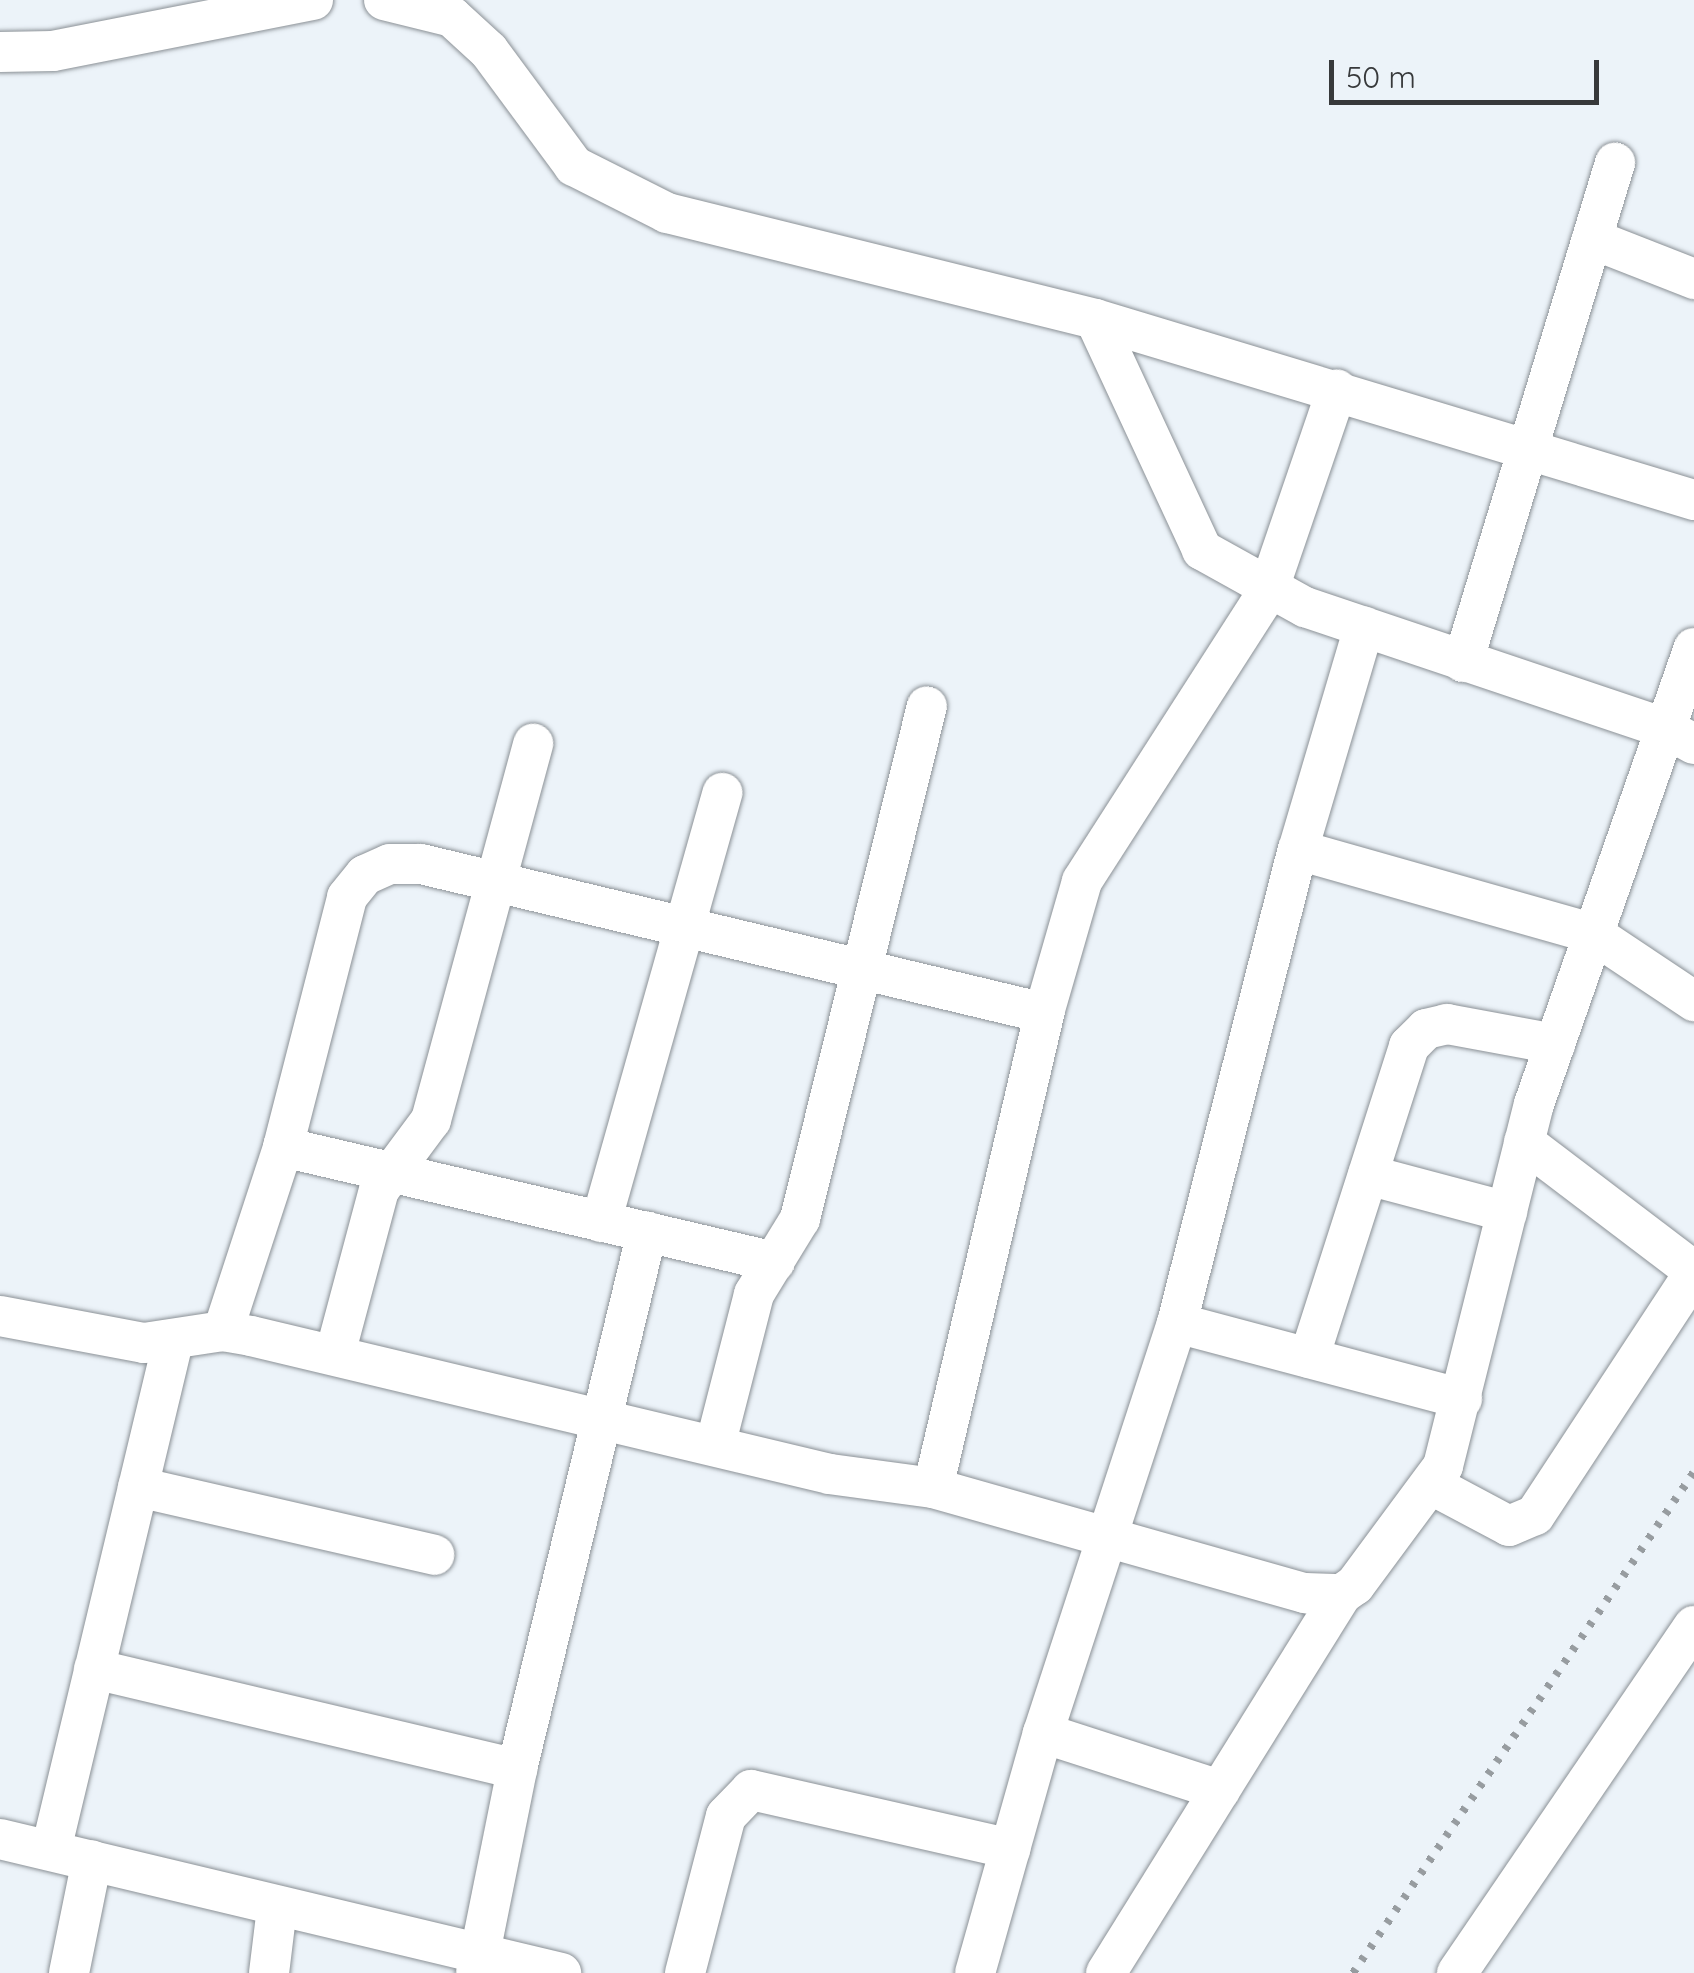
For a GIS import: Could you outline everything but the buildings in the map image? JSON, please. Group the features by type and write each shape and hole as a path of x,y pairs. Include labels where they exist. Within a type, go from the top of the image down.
{"street":[{"path":"0,52 53,51 312,0"},
{"path":"384,0 452,17 498,65 574,166 667,213 1094,319 1337,389 1694,500"},
{"path":"1463,662 1616,162"},
{"path":"1592,239 1694,279"},
{"path":"1094,319 1190,536 1268,592 1680,736"},
{"path":"934,1488 1044,1012 1092,860 1268,592 1337,389"},
{"path":"975,1973 1043,1733 1176,1322 1298,850 1364,627"},
{"path":"1106,1973 1342,1594 1432,1484 1462,1398 1524,1142 1592,933 1680,736 1694,648"},
{"path":"715,1446 747,1316 800,1219 927,706"},
{"path":"335,1354 379,1190 432,1120 533,744"},
{"path":"601,1222 722,793"},
{"path":"1298,850 1592,933 1694,1002"},
{"path":"223,1331 283,1147 347,897 365,876 390,864 421,864 861,974 1044,1012"},
{"path":"1309,1358 1409,1046 1426,1029 1460,1025 1555,1044"},
{"path":"1432,1484 1509,1526 1535,1515 1694,1272 1524,1142"},
{"path":"283,1147 775,1262"},
{"path":"1368,1174 1507,1212"},
{"path":"478,1964 517,1769 647,1232"},
{"path":"0,1316 144,1343 173,1342 223,1331 335,1354 830,1474 934,1488 1106,1533 1305,1594 1342,1594"},
{"path":"1176,1322 1462,1398"},
{"path":"51,1850 173,1342"},
{"path":"138,1487 434,1555"},
{"path":"1457,1973 1694,1626"},
{"path":"94,1669 517,1769"},
{"path":"1043,1733 1220,1790"},
{"path":"685,1973 726,1816 751,1790 1010,1849"},
{"path":"0,1840 278,1908 478,1964 562,1973"},
{"path":"69,1973 92,1860"},
{"path":"269,1973 278,1908"}],"railway":[{"path":"1353,1973 1694,1472"}]}
